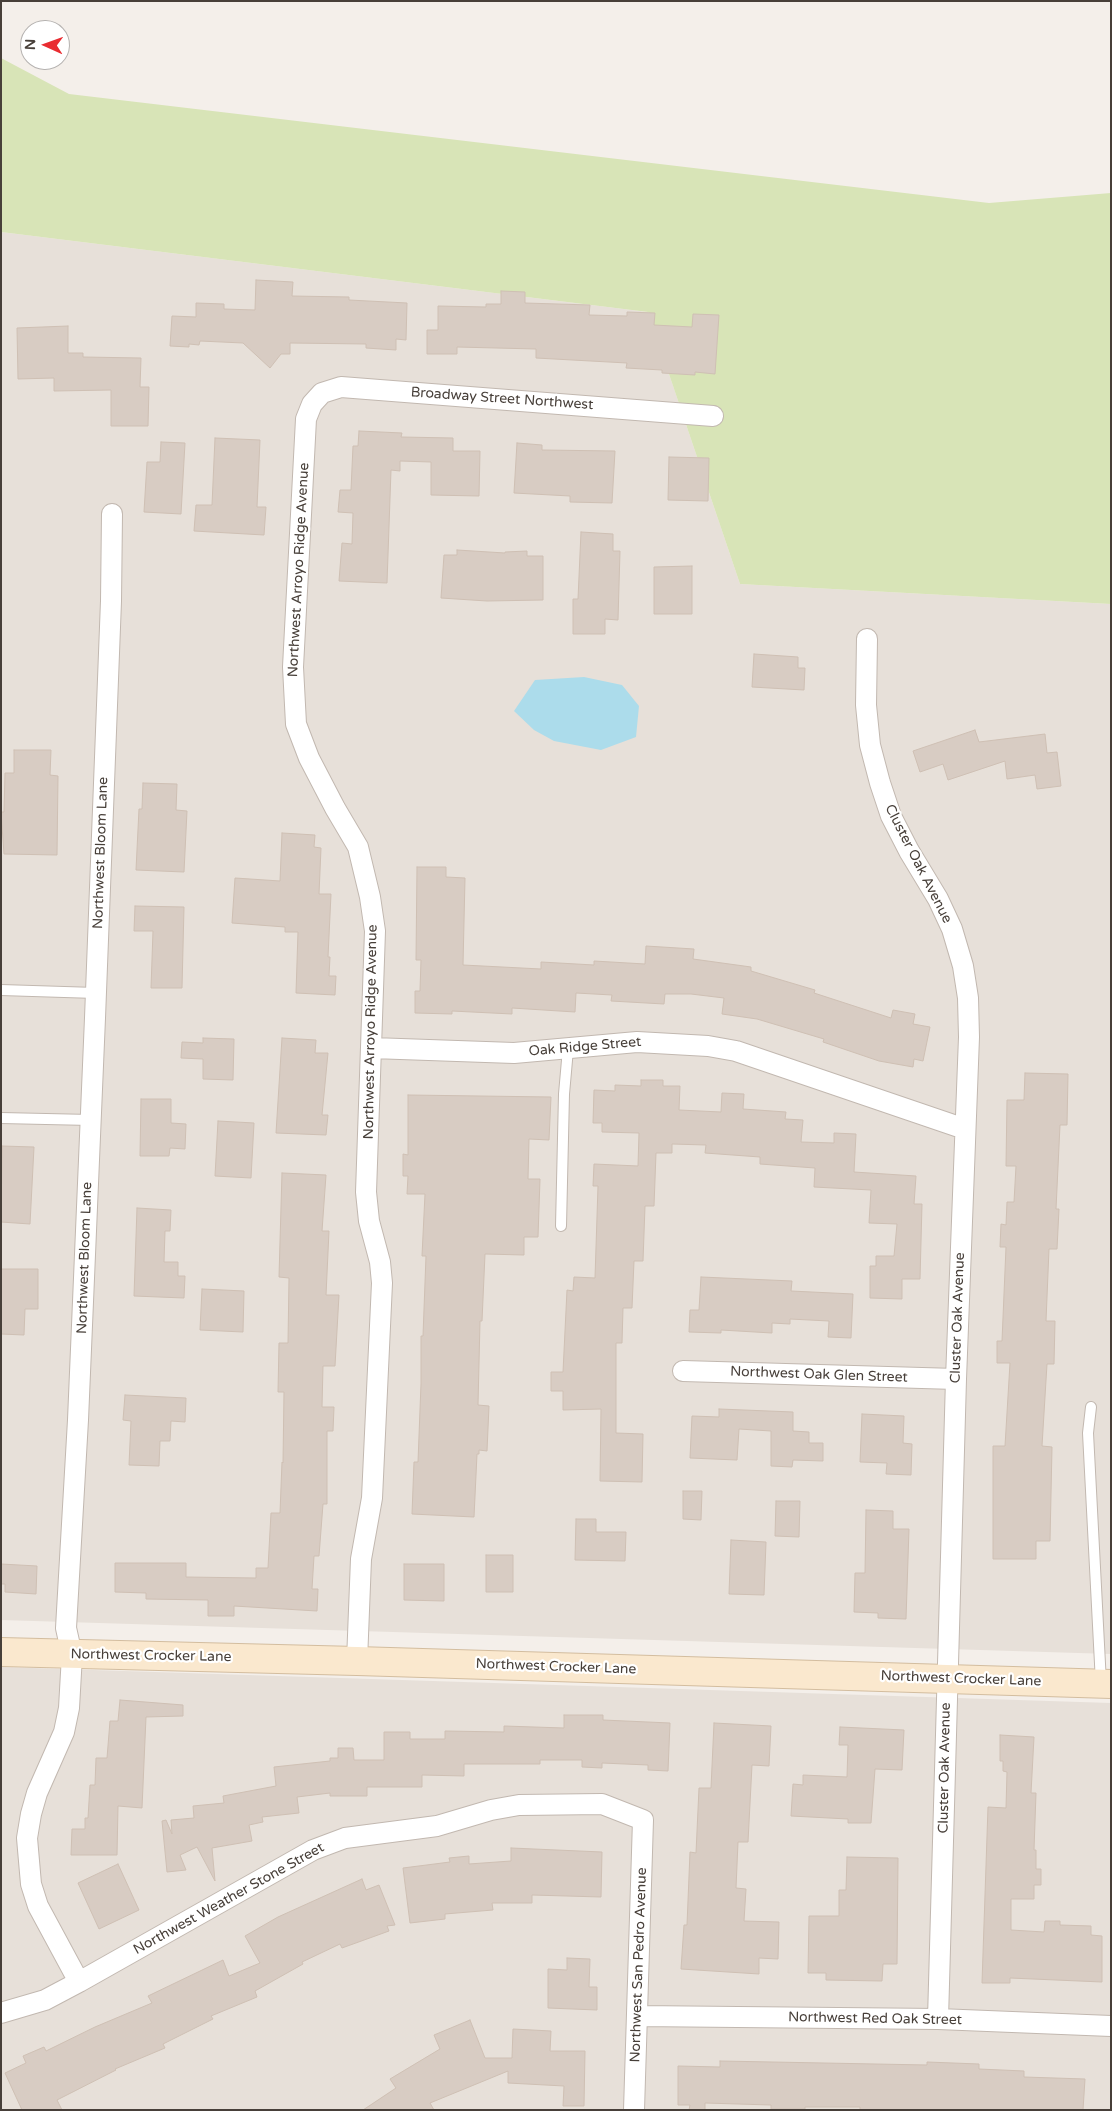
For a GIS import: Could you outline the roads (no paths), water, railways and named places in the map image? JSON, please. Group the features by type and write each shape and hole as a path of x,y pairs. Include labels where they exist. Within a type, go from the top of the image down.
{"street":[{"name":"Broadway Street Northwest","path":"306,419 312,404 322,393 341,387 713,416"},
{"name":"Northwest Arroyo Ridge Avenue","path":"306,419 292,668 296,724 309,758 335,808 358,846 370,898 375,931 366,1192 369,1221 380,1262 382,1283 372,1498 361,1559 357,1660"},
{"name":"Northwest Bloom Lane","path":"79,1982 38,1906 31,1884 27,1838 30,1814 37,1793 64,1732 69,1708 72,1655 66,1628 78,1410 96,993 111,601 112,514"},
{"name":"Cluster Oak Avenue","path":"867,639 866,705 870,745 880,783 891,816 942,907 952,929 963,966 968,998 969,1037 956,1379 938,2019"},
{"name":"Oak Ridge Street","path":"372,1048 514,1053 637,1042 708,1046 736,1051 965,1128"},
{"name":"Northwest Oak Glen Street","path":"683,1370 956,1379"},
{"name":"Northwest Crocker Lane","path":"1,1652 357,1660 1106,1684"},
{"name":"Northwest Weather Stone Street","path":"1,2013 45,2000 313,1850 345,1838 437,1826 491,1810 519,1805 602,1804 642,1820"},
{"name":"Northwest San Pedro Avenue","path":"634,2110 642,1820"},
{"name":"Northwest Red Oak Street","path":"638,2016 938,2019 1111,2026"}],"lane":[{"path":"1,990 96,993"},
{"path":"561,1226 564,1094 568,1049"},
{"path":"1,1118 90,1120"},
{"path":"1091,1407 1088,1433 1106,1684"}],"water":[{"path":"584,677 622,685 639,706 636,737 601,750 554,741 534,730 514,711 535,680"}]}
